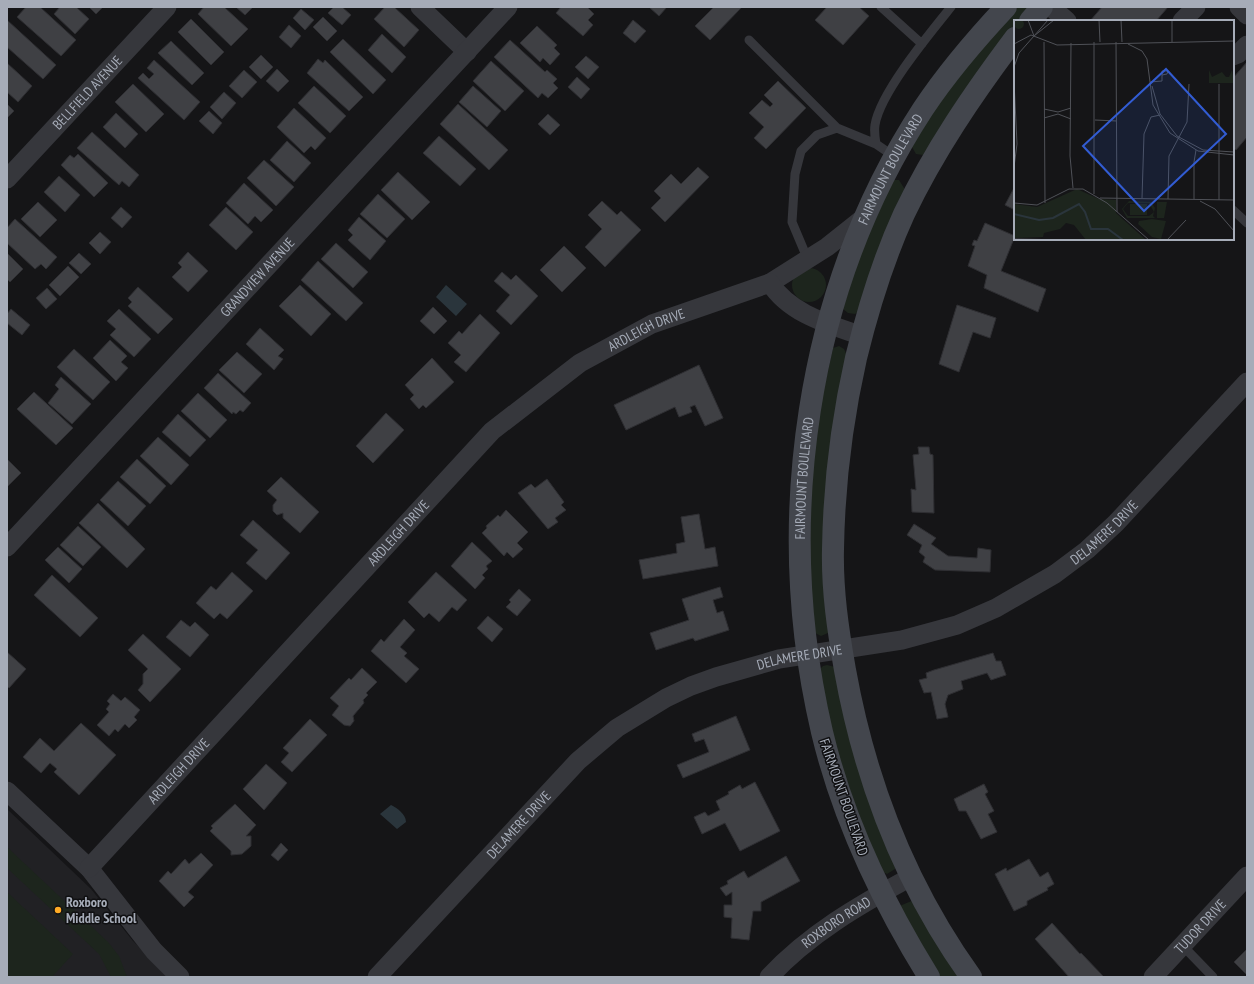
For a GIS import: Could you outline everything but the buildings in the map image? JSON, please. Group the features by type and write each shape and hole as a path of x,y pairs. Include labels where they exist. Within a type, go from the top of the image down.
{"main road":[{"name":"FAIRMOUNT BOULEVARD","path":"929,977 881,893 857,838 833,772 822,732 807,655 801,589 801,497 810,409 815,378 838,290 866,216 895,157 924,108 948,74 1006,7"},
{"path":"1031,20 1042,7"},
{"path":"971,977 936,925 911,878 894,840 865,761 857,729 842,650 834,579 833,550 835,494 847,404 862,336 892,243 925,172 972,97 1014,39"},
{"path":"895,157 925,172"}],"street":[{"name":"BELLFIELD AVENUE","path":"7,179 167,7"},
{"path":"420,7 467,52"},
{"name":"GRANDVIEW AVENUE","path":"7,547 508,7"},
{"path":"1051,7 1066,20"},
{"path":"1183,20 1196,7"},
{"path":"1239,7 1247,15"},
{"path":"1234,56 1238,54 1247,45"},
{"name":"ARDLEIGH DRIVE","path":"89,868 492,431 580,363 652,324 770,283 808,260 843,236 866,216"},
{"path":"770,283 782,299 810,316 828,325 862,336"},
{"name":"DELAMERE DRIVE","path":"377,977 578,761 618,728 666,698 691,686 756,665 807,655 902,640 956,625 996,608 1054,574 1087,550 1116,523 1247,382"},
{"path":"7,791 89,868 154,951 180,977"},
{"name":"TUDOR DRIVE","path":"1153,977 1247,876"},
{"name":"ROXBORO ROAD","path":"769,977 808,940 836,920 881,893 911,878"}],"lane":[{"path":"881,7 922,44"},
{"path":"876,144 875,125 883,104 922,44 951,7"},
{"path":"748,40 837,128 876,144 895,157"},
{"path":"808,260 792,222 795,174 801,151 817,135 837,128"},
{"path":"1234,211 1247,223"},
{"path":"1183,946 1213,977"}],"shaded area":[{"path":"1018,7 1031,7 1021,20 1014,20 1014,28 985,65 923,155 916,154 912,147 938,103 985,43"},
{"path":"893,180 899,180 904,188 904,195 858,312 855,314 848,313 843,309 860,252"},
{"path":"806,268 812,268 821,273 825,279 825,291 821,297 812,302 806,302 797,297 792,288 792,282 797,273"},
{"path":"446,285 467,304 456,316 436,297"},
{"path":"839,346 844,349 847,355 830,628 828,633 821,636 815,633 808,578 814,433 833,348"},
{"path":"827,665 835,667 896,865 895,869 887,874 879,870 838,757 819,670 823,666"},
{"path":"391,805 401,812 406,819 406,822 397,829 380,814"},
{"name":"Roxboro Middle School","path":"7,809 91,889 133,941 170,977 7,977"},
{"path":"7,847 108,942 119,956 127,977 111,977 99,954 7,868"},
{"path":"7,892 73,954 52,977 7,977"},
{"path":"914,900 961,977 939,977 897,907"}],"place":[{"name":"Roxboro Middle School","path":"58,910"}]}
